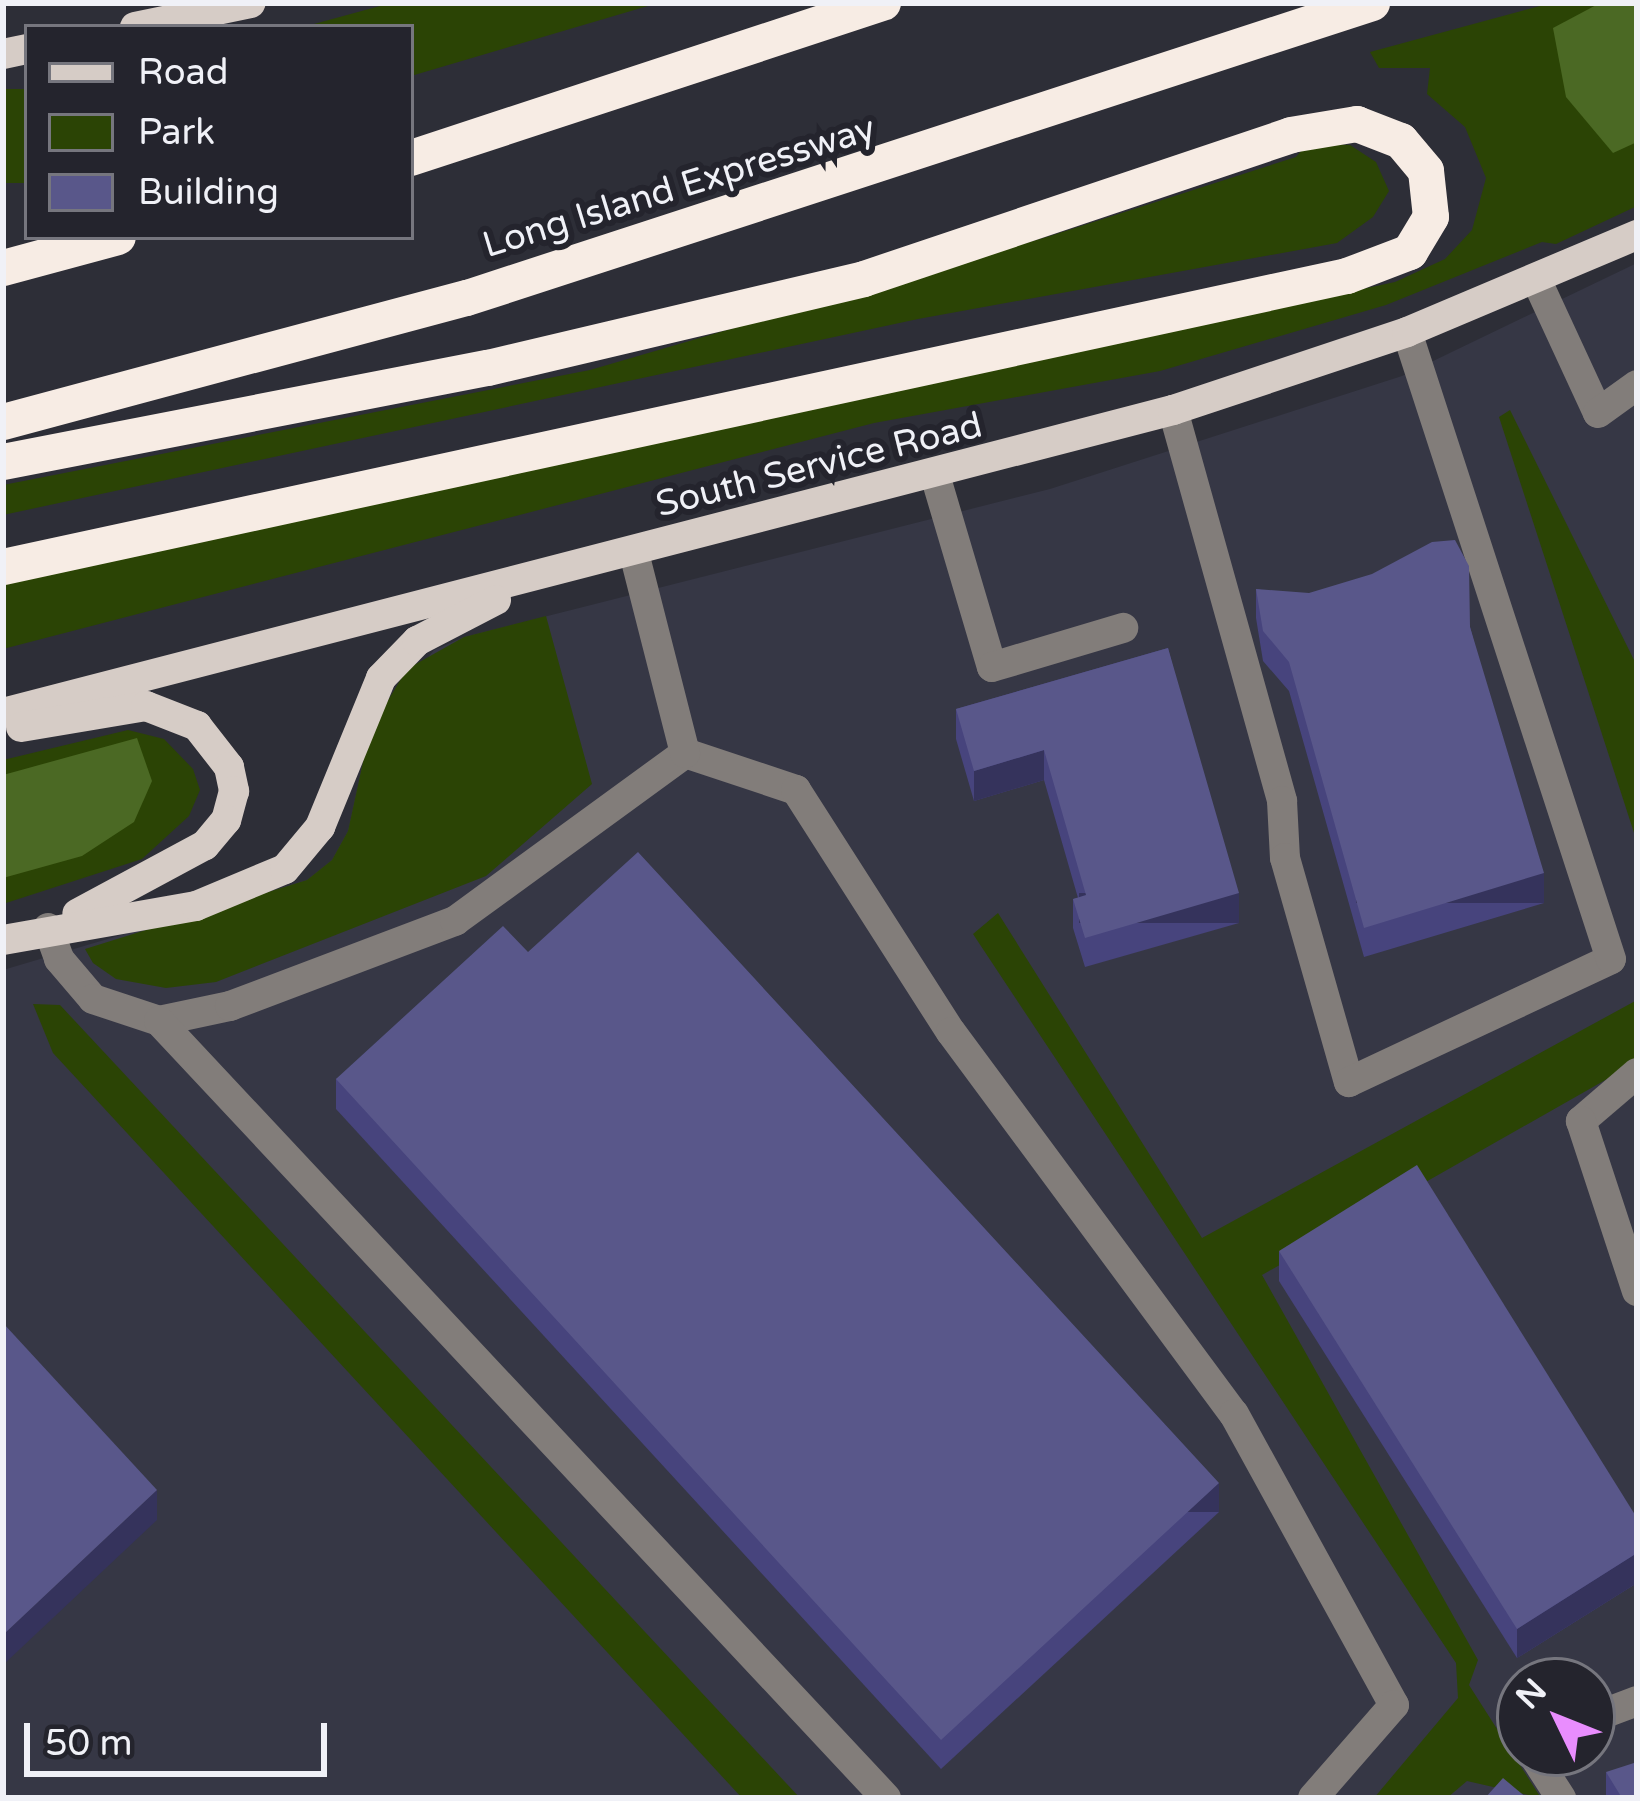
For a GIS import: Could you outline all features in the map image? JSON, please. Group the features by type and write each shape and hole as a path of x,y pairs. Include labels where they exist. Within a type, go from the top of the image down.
{"highway":[{"path":"414,157 883,3"},
{"name":"Long Island Expressway","path":"3,422 466,298 1372,3"},
{"path":"3,462 488,368 864,279 1292,135 1357,124 1401,141 1426,171 1431,218 1410,252 1347,275 3,567"},
{"path":"3,268 107,240"}],"main road":[{"path":"150,24 251,3"},
{"name":"South Service Road","path":"3,713 1173,410 1406,332 1537,281 1637,235"},
{"path":"3,940 48,928 196,907 285,868 320,827 367,701 398,658 544,575"},
{"path":"3,730 146,706 197,726 229,767 234,791 226,820 206,845 48,928"}],"street":[{"path":"1537,281 1598,412 1637,386"},
{"path":"1173,410 1282,801 1285,858 1349,1082 1611,958 1406,332"},
{"path":"935,475 992,667 1123,628"},
{"path":"634,553 685,753"},
{"path":"159,1021 230,1006 455,921 685,753"},
{"path":"685,753 796,790 951,1032 1234,1414 1394,1706 1312,1798"},
{"path":"48,928 59,959 93,999 159,1021 886,1798"},
{"path":"1637,1073 1581,1121 1637,1291"}],"shaded area":[{"path":"1637,263 1637,1798 3,1798 3,970 307,880 332,860 348,831 370,730 434,650 464,637 1050,489 1402,376"}],"green space":[{"path":"391,3 658,3 414,75 414,24 314,24"},
{"path":"1551,3 1637,3 1637,206 1556,244 1542,242 1386,305 1160,371 874,423 3,649 3,580 1395,282 1445,259 1472,230 1486,178 1465,127 1427,94 1430,68 1379,68 1370,52"},
{"path":"1600,3 1637,3 1637,142 1613,153 1566,97 1553,28"},
{"path":"3,89 24,89 24,183 3,183"},
{"path":"1308,143 1350,145 1376,162 1389,191 1373,217 1337,243 918,319 3,515 3,485 590,370 1050,236 1296,157"},
{"path":"1510,410 1637,666 1637,842 1499,417"},
{"path":"546,616 592,784 486,876 216,982 166,988 116,979 93,963 85,949 307,880 332,860 348,831 370,730 407,669 464,637"},
{"path":"128,730 164,739 193,769 200,790 189,816 142,859 3,904 3,760"},
{"path":"137,738 152,781 134,822 82,856 3,878 3,775"},
{"path":"998,913 1202,1238 1637,1000 1637,1062 1262,1275 1478,1660 1469,1685 1496,1727 1496,1777 1528,1777 1541,1798 1467,1781 1447,1798 1374,1798 1458,1698 1456,1663 973,934"},
{"path":"33,1004 60,1005 800,1798 742,1798 53,1053"}],"building":[{"path":"1455,540 1469,566 1470,627 1544,873 1364,928 1289,662 1263,631 1256,589 1309,593 1372,574 1432,542"},
{"path":"1168,648 1239,893 1085,938 1073,899 1086,895 1044,750 974,771 956,709"},
{"path":"638,852 1219,1483 941,1740 336,1079 503,926 528,952"},
{"path":"1417,1165 1637,1518 1637,1553 1517,1629 1279,1251"},
{"path":"3,1323 157,1490 3,1635"},
{"path":"1637,1762 1637,1798 1622,1798 1609,1777 1616,1777 1616,1769"},
{"path":"1503,1778 1527,1798 1485,1798"}]}
